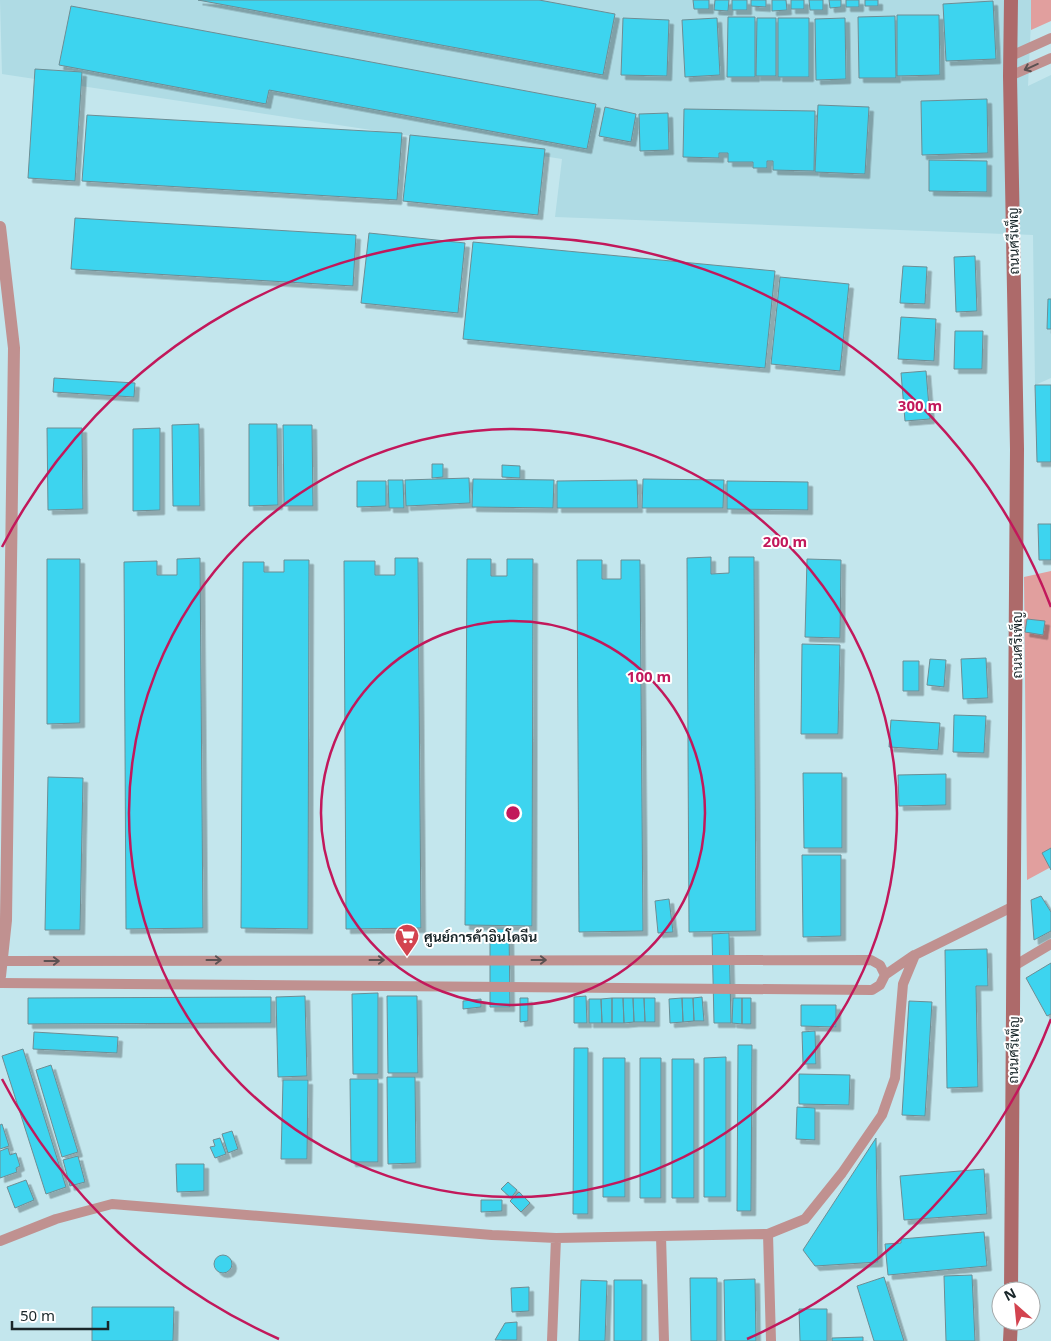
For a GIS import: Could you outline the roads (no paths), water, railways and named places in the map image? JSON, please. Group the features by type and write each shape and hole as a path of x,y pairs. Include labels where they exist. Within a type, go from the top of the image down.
{"main road":[{"name":"ถนนศรีเพ็ญ","path":"1011,0 1010,76 1017,449 1011,1281"}],"street":[{"path":"1011,56 1051,38"},
{"path":"1010,76 1051,58"},
{"path":"0,227 14,348 6,920 0,976"},
{"path":"0,983 872,990 880,985 884,976 914,955 1014,906"},
{"path":"1014,966 1051,944"},
{"path":"0,1241 56,1220 112,1204 492,1235 556,1238 768,1234 805,1219 842,1173 882,1115 895,1078 903,984 914,955"},
{"path":"3,960 871,960 880,965 884,976"},
{"path":"768,1234 771,1341"},
{"path":"661,1236 664,1341"},
{"path":"552,1341 556,1238"}],"place":[{"name":"ศูนย์การค้าอินโดจีน","path":"407,957"}]}
